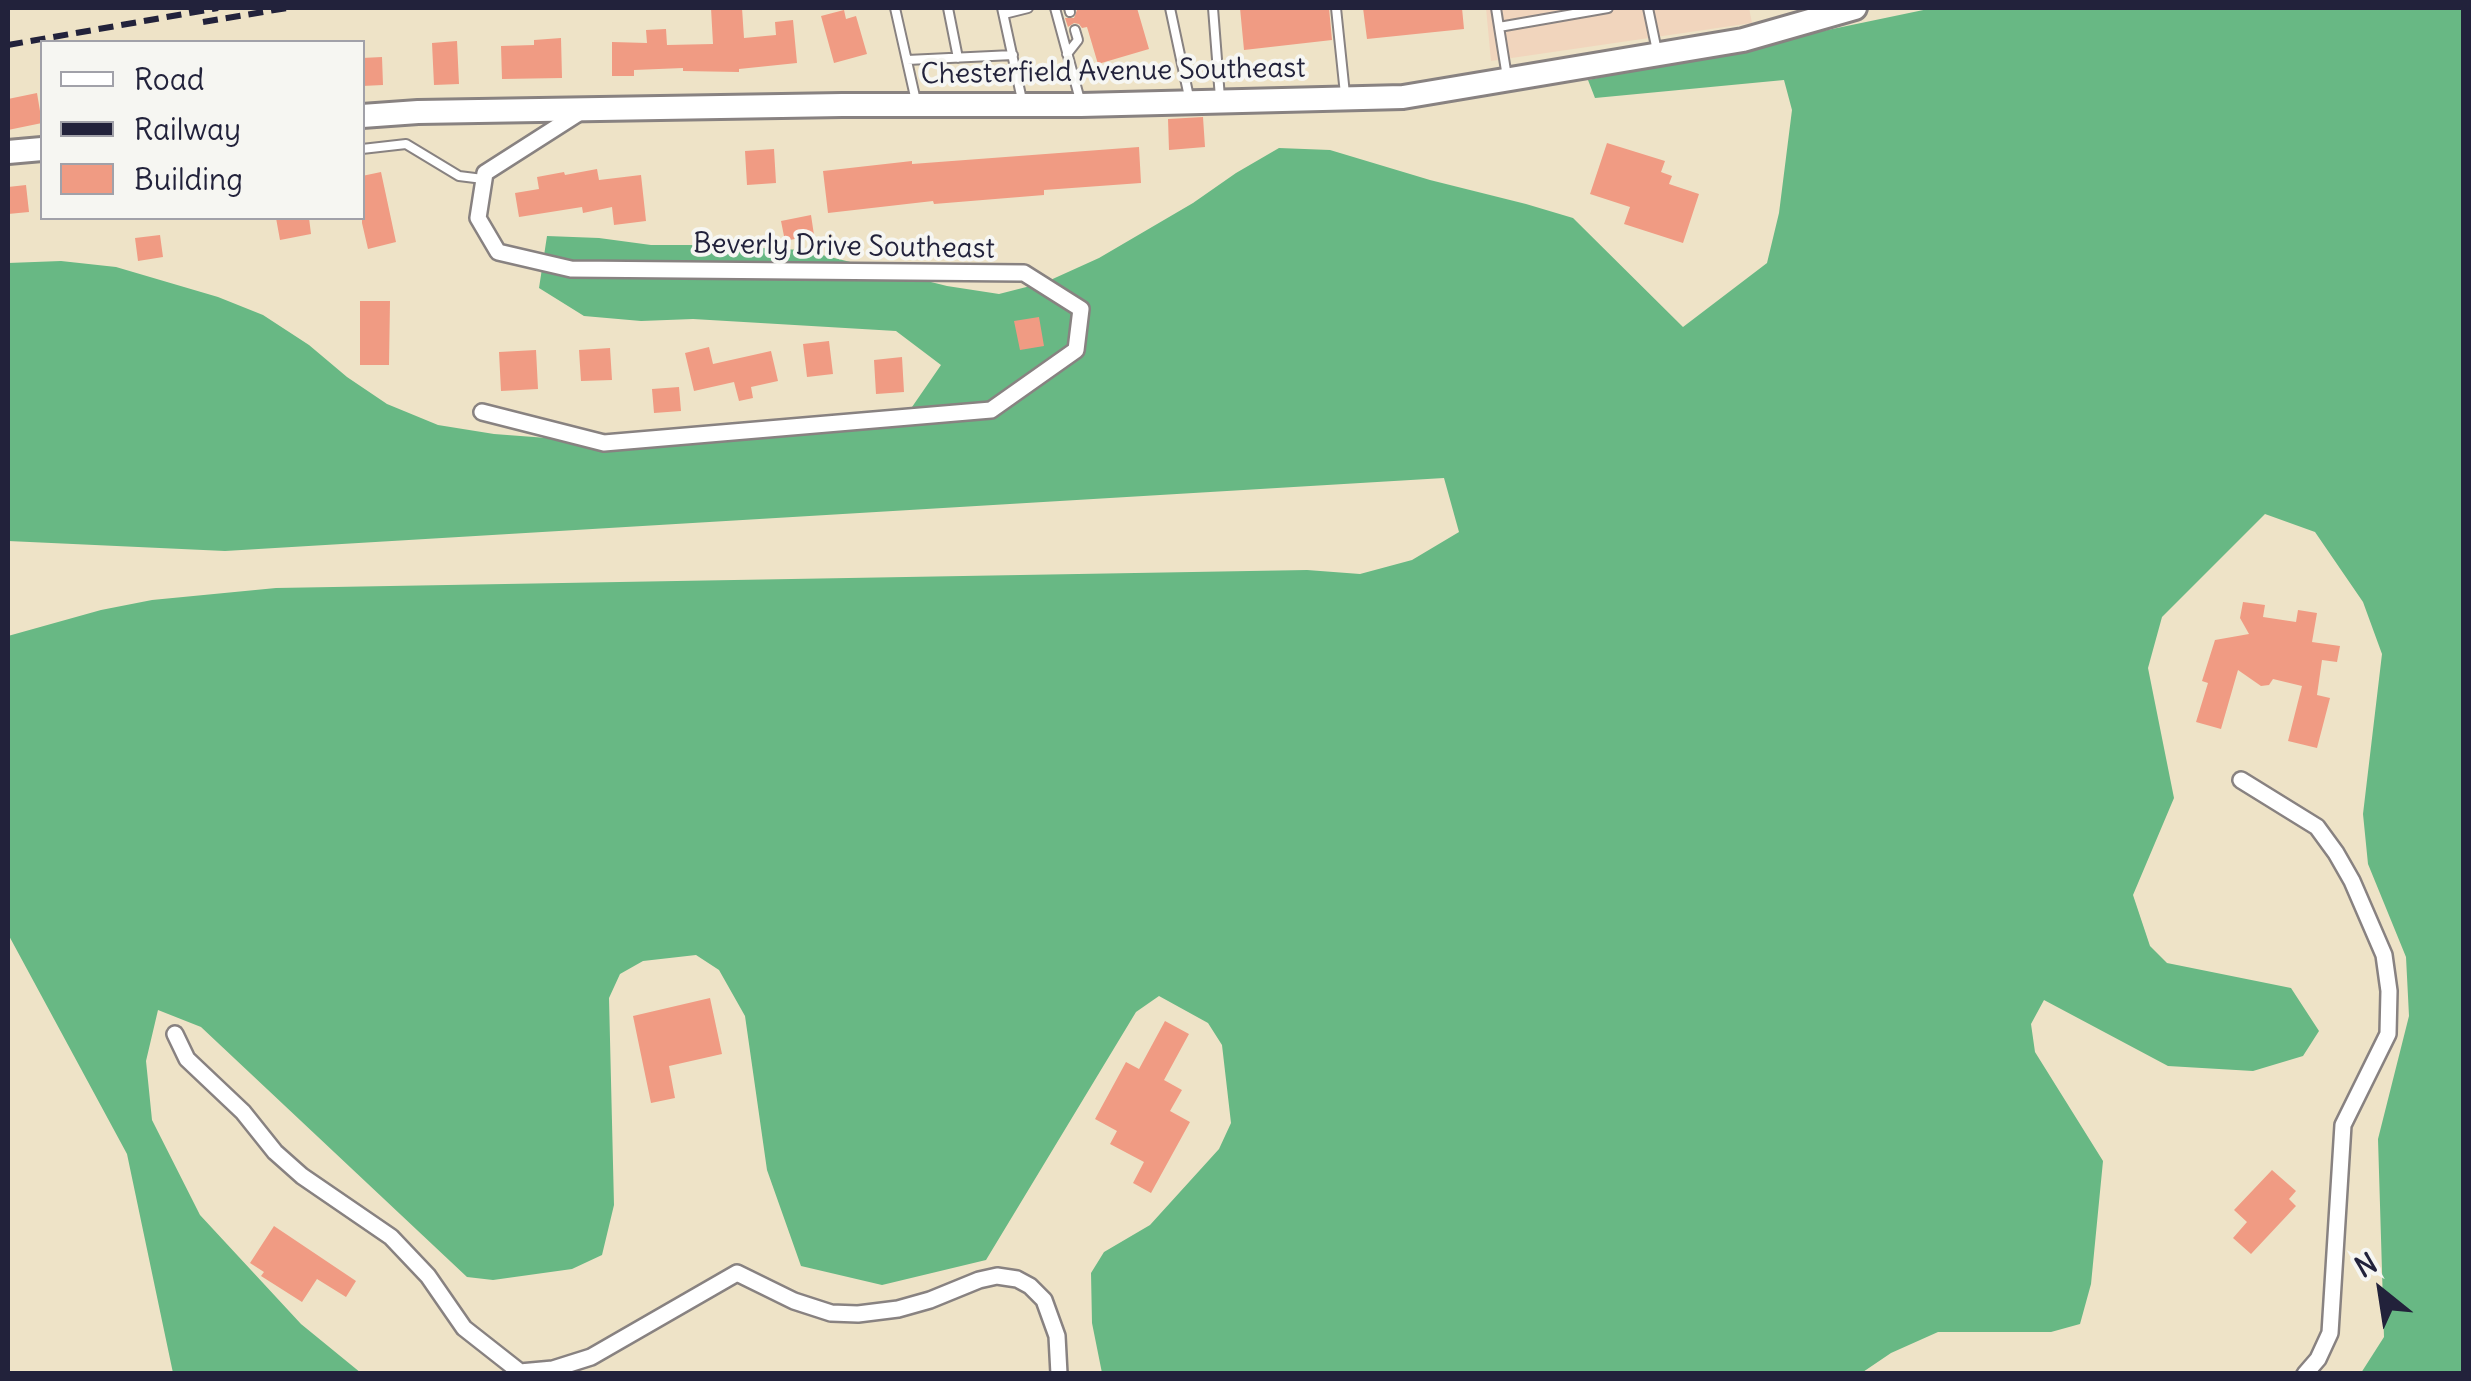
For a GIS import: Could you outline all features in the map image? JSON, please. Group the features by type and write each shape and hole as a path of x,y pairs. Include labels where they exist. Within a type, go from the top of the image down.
{"street":[{"name":"Chesterfield Avenue Southeast","path":"365,116 1403,97 1744,40 1799,16 1855,8"},
{"path":"484,178 485,173 582,110"},
{"path":"8,152 40,149"},
{"name":"Beverly Drive Southeast","path":"482,412 604,443 991,410 1076,350 1081,309 1024,274 571,269 498,252 478,218 484,178"},
{"path":"2241,780 2317,827 2336,852 2384,955 2389,992 2388,1034 2343,1125 2330,1332 2318,1359 2305,1374"},
{"path":"175,1034 187,1059 243,1112 275,1152 302,1176 391,1237 428,1276 464,1328 520,1372 554,1369 591,1357 737,1273 794,1301 831,1313 858,1314 898,1310 979,1280 998,1276 1017,1279 1044,1300 1057,1336 1059,1374"}],"lane":[{"path":"895,8 916,104"},
{"path":"948,8 958,58"},
{"path":"1023,104 1003,11 1028,8"},
{"path":"1055,8 1081,104"},
{"path":"1170,8 1190,101"},
{"path":"1214,8 1220,101"},
{"path":"1336,8 1346,98"},
{"path":"1496,8 1508,80"},
{"path":"1500,27 1608,8"},
{"path":"1648,8 1658,55"},
{"path":"1067,54 1078,40 1075,30"},
{"path":"907,60 1013,55"},
{"path":"365,148 406,144 459,176 484,178"}],"shaded area":[{"path":"1486,8 1749,8 1752,23 1491,61"}],"green space":[{"path":"1933,8 2463,8 2463,1373 2361,1373 2384,1337 2378,1139 2409,1016 2406,957 2368,864 2363,814 2382,654 2363,602 2315,532 2265,514 2162,617 2148,668 2174,798 2133,895 2150,946 2167,963 2291,988 2319,1031 2303,1056 2253,1071 2168,1066 2044,1000 2031,1024 2035,1052 2103,1161 2091,1284 2080,1324 2051,1332 1938,1332 1891,1353 1860,1374 1102,1373 1092,1323 1091,1273 1104,1252 1150,1225 1219,1149 1231,1123 1222,1045 1208,1023 1159,996 1136,1012 986,1260 882,1285 801,1266 767,1170 745,1016 719,970 696,955 643,961 620,974 609,998 614,1205 602,1255 572,1269 493,1280 467,1277 201,1027 158,1010 146,1061 152,1120 200,1215 301,1324 361,1373 173,1373 127,1154 8,934 8,636 152,600 276,588 1307,570 1360,574 1412,560 1459,532 1444,478 225,551 8,541 8,263 61,261 116,267 218,297 263,315 387,404 438,425 494,434 600,442 863,416 912,407 941,365 896,331 584,316 539,288 547,236 651,245 802,250 947,286 999,294 1046,282 1099,258 1279,148 1330,150 1573,218 1683,327 1767,263 1779,213 1792,110 1784,80 1595,98 1588,80"}],"building":[{"path":"711,8 742,8 744,38 776,35 775,22 793,20 797,63 739,72 683,68 634,70 634,76 612,76 612,42 647,43 646,30 666,29 667,45 713,44"},
{"path":"1137,8 1149,49 1098,64 1087,27 1074,23 1068,27 1065,18 1074,18 1077,10"},
{"path":"1240,8 1329,8 1332,40 1244,50"},
{"path":"1363,8 1462,8 1464,29 1367,39"},
{"path":"844,10 846,19 856,16 867,54 834,63 821,16"},
{"path":"561,38 562,78 502,79 501,46 534,45 534,40"},
{"path":"457,41 459,84 434,85 432,43"},
{"path":"382,57 383,85 365,86 365,58"},
{"path":"37,93 40,123 8,130 8,99"},
{"path":"1203,117 1205,147 1169,150 1168,119"},
{"path":"1607,143 1665,161 1661,172 1672,176 1669,184 1699,194 1683,243 1624,224 1630,207 1590,194"},
{"path":"1139,147 1141,183 828,213 823,171 912,161"},
{"path":"774,149 776,183 747,185 745,151"},
{"path":"597,169 599,180 641,175 646,221 614,225 612,207 583,213 582,207 519,217 515,193 539,189 537,177"},
{"path":"381,172 396,242 368,249 362,223 365,175"},
{"path":"26,185 29,212 8,214 8,187"},
{"path":"811,215 814,235 785,241 781,221"},
{"path":"276,220 309,220 311,234 280,240"},
{"path":"160,235 163,257 138,261 135,238"},
{"path":"360,301 390,301 389,365 360,365"},
{"path":"1039,317 1044,346 1020,350 1014,321"},
{"path":"829,341 833,374 807,377 803,344"},
{"path":"709,347 713,364 771,351 778,381 751,387 753,398 739,401 734,382 694,391 685,353"},
{"path":"610,348 612,380 581,381 579,350"},
{"path":"536,350 538,389 501,391 499,352"},
{"path":"902,357 904,392 876,394 874,360"},
{"path":"679,387 681,411 654,413 652,389"},
{"path":"2243,602 2265,605 2263,617 2296,622 2298,610 2317,613 2312,642 2340,646 2337,662 2322,660 2317,695 2330,698 2317,748 2288,741 2302,686 2273,679 2269,685 2261,686 2238,670 2221,729 2196,722 2208,683 2202,681 2215,640 2249,634 2240,618"},
{"path":"710,998 722,1054 669,1066 675,1098 651,1103 633,1016"},
{"path":"1165,1021 1189,1034 1164,1080 1182,1090 1170,1111 1190,1122 1151,1193 1133,1183 1144,1162 1110,1144 1117,1131 1095,1119 1126,1062 1139,1069"},
{"path":"2272,1170 2296,1191 2289,1199 2296,1206 2251,1254 2233,1238 2247,1222 2234,1210"},
{"path":"274,1226 356,1281 346,1297 317,1279 302,1302 261,1276 264,1272 250,1263"}],"railway":[{"path":"8,45 218,8"},
{"path":"203,22 287,8"}]}
